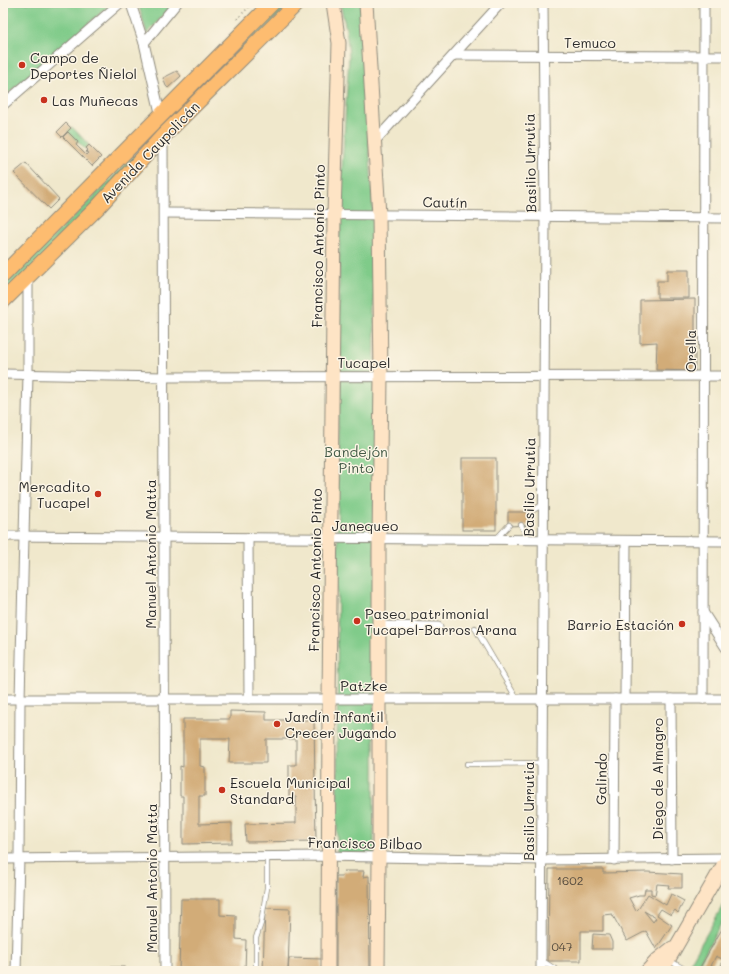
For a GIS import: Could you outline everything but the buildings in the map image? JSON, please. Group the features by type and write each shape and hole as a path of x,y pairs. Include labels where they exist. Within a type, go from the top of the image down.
{"main road":[{"name":"Avenida Caupolicán","path":"3,275 161,117 272,3"},
{"name":"Avenida Caupolicán","path":"3,302 97,208 158,142 297,3"},
{"name":"Francisco Antonio Pinto","path":"328,971 334,215 339,43 333,3"},
{"path":"366,3 379,215 381,376 378,626 378,971"},
{"path":"158,142 162,131 161,117"},
{"path":"28,277 29,260 36,242"},
{"path":"666,966 726,859"},
{"path":"647,971 678,944"}],"street":[{"path":"3,105 120,3"},
{"path":"130,3 144,42 161,117"},
{"path":"144,42 178,3"},
{"path":"375,141 502,3"},
{"name":"Basilio Urrutia","path":"540,968 542,860 545,217 543,3"},
{"name":"Orella","path":"703,699 704,3"},
{"name":"Temuco","path":"454,55 726,56"},
{"name":"Manuel Antonio Matta","path":"158,142 164,213 165,971"},
{"name":"Cautín","path":"164,213 726,218"},
{"path":"16,971 19,859 20,699 28,374 28,277"},
{"name":"Tucapel","path":"3,374 164,377 726,376"},
{"name":"Janequeo","path":"3,536 726,541"},
{"path":"248,538 249,699"},
{"path":"625,699 626,541"},
{"path":"703,612 726,648"},
{"path":"378,626 438,627"},
{"name":"Patzke","path":"3,699 726,699"},
{"name":"Galindo","path":"614,860 615,699"},
{"name":"Diego de Almagro","path":"671,699 672,859"},
{"name":"Francisco Bilbao","path":"3,859 328,856 542,860 726,859"}],"lane":[{"path":"529,512 543,504"},
{"path":"496,539 504,533 509,526"},
{"path":"521,526 528,539"},
{"path":"475,628 517,699"},
{"path":"467,764 542,763"},
{"path":"256,971 256,938 262,923 267,888 267,857"},
{"path":"666,966 688,971"},
{"path":"540,968 558,971"}],"green space":[{"name":"Campo de Deportes Ñielol","path":"3,3 112,3 3,98"},
{"name":"Campo de Deportes Ñielol","path":"138,3 174,3 147,34"},
{"path":"282,3 291,3 3,298 3,287 168,122"},
{"name":"Bandejón Pinto","path":"340,3 361,3 375,239 374,854 337,853 340,200 349,56 346,29"},
{"path":"72,127 89,145 85,149 67,131"},
{"path":"726,900 726,915 696,969 689,965"}],"place":[{"name":"Campo de Deportes Ñielol","path":"22,65"},
{"name":"Las Muñecas","path":"44,100"},
{"name":"Mercadito Tucapel","path":"98,494"},
{"name":"Paseo patrimonial Tucapel-Barros Arana","path":"357,621"},
{"name":"Barrio Estación","path":"682,624"},
{"name":"Jardín Infantil Crecer Jugando","path":"277,724"},
{"name":"Escuela Municipal Standard","path":"222,790"}]}
